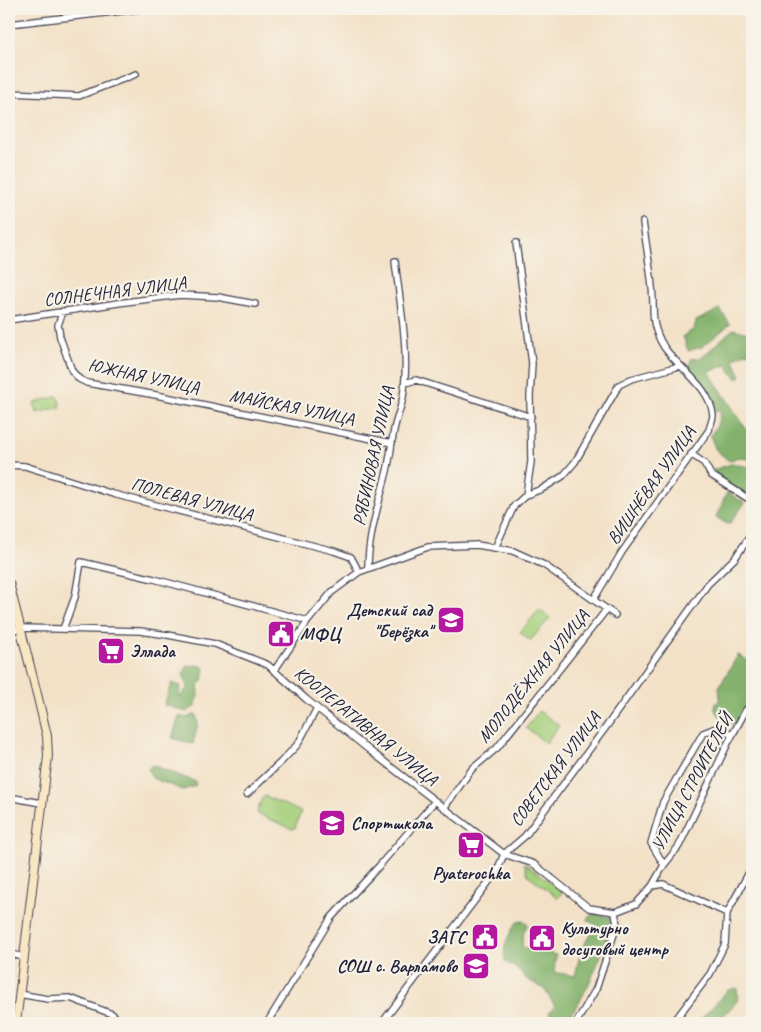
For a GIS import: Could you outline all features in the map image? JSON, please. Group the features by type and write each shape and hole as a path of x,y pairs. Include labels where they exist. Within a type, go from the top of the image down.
{"main road":[{"path":"9,583 47,736 48,756 16,1023"}],"street":[{"path":"9,24 140,9"},
{"path":"9,93 80,96 136,74"},
{"path":"495,548 514,506 526,495 542,490 563,476 575,462 619,385 631,379 680,366 665,347 654,325 652,290 643,222"},
{"path":"516,243 532,363 531,462 526,495"},
{"name":"РЯБИНОВАЯ УЛИЦА","path":"368,568 368,551 403,400 405,383 403,335 395,261"},
{"name":"СОЛНЕЧНАЯ УЛИЦА","path":"9,320 180,295 218,297 255,304"},
{"name":"ЮЖНАЯ УЛИЦА","path":"63,311 58,325 60,337 72,371 79,379 87,383 110,388 216,407"},
{"name":"ВИШНЁВАЯ УЛИЦА","path":"594,599 622,552 709,430 713,416 708,401 698,383 680,366"},
{"path":"405,383 416,380 531,417"},
{"name":"МАЙСКАЯ УЛИЦА","path":"216,407 392,443"},
{"path":"692,454 704,463 711,475 752,501"},
{"name":"ПОЛЕВАЯ УЛИЦА","path":"9,465 25,466 113,494 334,551 351,557 359,572"},
{"name":"СОВЕТСКАЯ УЛИЦА","path":"382,1023 497,871 504,854 525,836 708,584 735,558 752,533"},
{"name":"МОЛОДЁЖНАЯ УЛИЦА","path":"274,671 308,621 332,592 359,572 428,547 477,545 513,551 544,565 615,615"},
{"path":"63,629 74,597 81,562 154,579 308,621"},
{"name":"МОЛОДЁЖНАЯ УЛИЦА","path":"444,808 472,769 497,748 607,609"},
{"name":"КООПЕРАТИВНАЯ УЛИЦА","path":"9,631 21,628 140,631 216,644 268,665 318,708 504,854 534,864 589,908 615,912"},
{"name":"УЛИЦА СТРОИТЕЛЕЙ","path":"615,912 636,904 652,886 679,846 732,736 746,710 752,704"},
{"path":"247,794 298,744 318,708"},
{"path":"664,866 651,843 663,802 703,733 722,726 732,736"},
{"path":"9,797 41,803"},
{"path":"267,1023 331,918 435,801"},
{"path":"673,1023 710,974 725,944 727,913 752,868"},
{"path":"652,886 663,884 727,913"},
{"path":"576,1023 596,989 617,925 615,912"},
{"path":"9,953 23,957"},
{"path":"19,994 48,999 70,998 112,1014 122,1023"}],"green space":[{"path":"720,309 730,324 702,347 688,351 683,336 694,329 696,321"},
{"path":"733,329 745,332 752,338 752,355 748,352 733,359 741,376 737,379 726,365 709,372 748,432 752,431 752,460 738,457 729,461 716,450 710,436 717,426 721,411 715,411 700,380 688,370 691,359 701,358"},
{"path":"58,396 61,407 37,413 34,403"},
{"path":"731,464 752,467 752,499 722,480 713,470"},
{"path":"727,492 745,503 730,523 727,524 716,517"},
{"path":"540,609 550,618 530,641 520,632"},
{"path":"738,655 752,663 752,701 746,706 736,725 724,720 715,711 715,705 720,699 719,687"},
{"path":"199,665 205,668 203,681 198,686 196,706 186,712 164,705 172,683 181,686 180,697 188,687 183,675 187,666"},
{"path":"539,711 559,725 546,743 526,728"},
{"path":"196,714 198,723 193,744 172,738 179,716 186,718"},
{"path":"152,765 196,782 195,786 183,790 152,778 148,769"},
{"path":"265,796 301,812 295,828 292,829 258,814 262,798"},
{"path":"524,863 563,891 558,898 528,875"},
{"path":"594,913 611,918 607,937 599,961 583,996 574,1010 559,1023 552,1019 549,1012 555,1006 544,989 525,978 517,968 505,962 504,951 506,941 517,922 524,921 528,924 524,932 522,947 556,955 554,972 575,976 581,949 596,926 587,919"},
{"path":"737,988 738,1000 717,1023 697,1023 728,990"}],"place":[{"name":"Детский сад \"Берёзка\"","path":"451,620"},
{"name":"МФЦ","path":"281,634"},
{"name":"Эллада","path":"111,651"},
{"name":"Спортшкола","path":"332,823"},
{"name":"Pyaterochka","path":"471,845"},
{"name":"ЗАГС","path":"485,937"},
{"name":"Культурно досуговый центр","path":"542,938"},
{"name":"СОШ с. Варламово","path":"476,966"}]}
